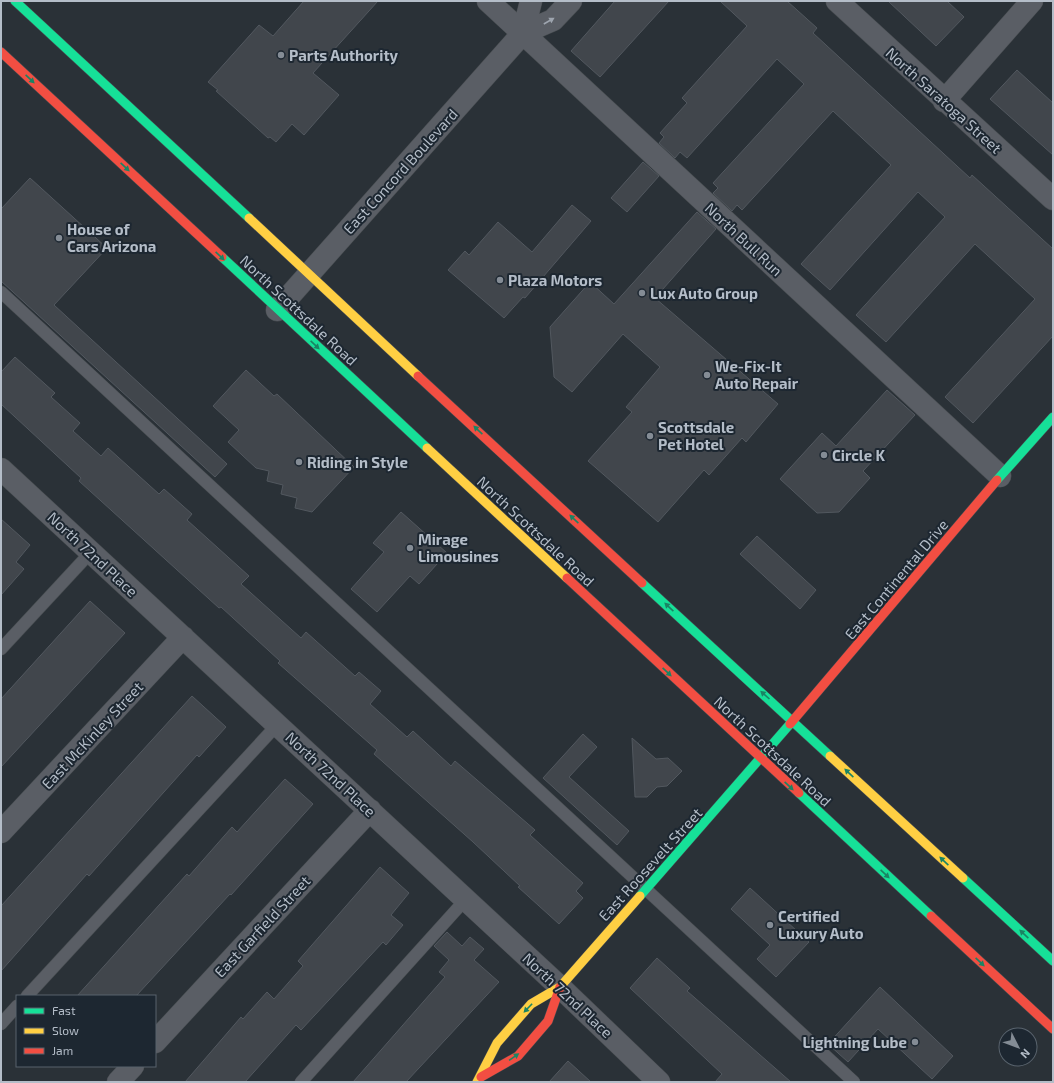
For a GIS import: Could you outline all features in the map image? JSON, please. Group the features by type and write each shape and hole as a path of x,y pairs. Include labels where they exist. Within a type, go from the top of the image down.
{"main road":[{"path":"15,1 1053,961"},
{"name":"North Scottsdale Road","path":"1,52 277,310 1053,1029"},
{"name":"East Continental Drive","path":"761,759 1000,476 1053,417"},
{"name":"East Roosevelt Street","path":"479,1080 497,1043 531,1004 560,987 761,759"},
{"name":"East Roosevelt Street","path":"479,1080 518,1056 548,1021 560,987"}],"street":[{"name":"North Bull Run","path":"488,1 1000,476"},
{"name":"East Concord Boulevard","path":"523,33 531,1"},
{"name":"East Concord Boulevard","path":"277,310 523,33 553,20 571,1"},
{"name":"North Saratoga Street","path":"837,1 944,101 1053,199"},
{"path":"944,101 1032,1"},
{"name":"North 72nd Place","path":"1,469 466,899 659,1082"},
{"name":"East McKinley Street","path":"1,832 183,637"},
{"name":"East Garfield Street","path":"156,1041 370,810"},
{"path":"118,1082 132,1067"}],"lane":[{"path":"1,292 854,1082"},
{"path":"1,649 91,552"},
{"path":"28,995 278,725"},
{"path":"301,1082 466,899"},
{"path":"1,1024 16,1007"}],"building":[{"name":"Parts Authority","path":"304,1 378,1 313,73 339,95 304,135 292,124 276,142 270,137 268,138 208,82 259,25 273,36"},
{"path":"615,1 669,1 600,77 571,51"},
{"path":"720,1 787,1 817,28 813,33 970,178 972,175 1053,249 1053,336 973,423 945,397 1035,299 975,244 886,342 856,315 945,217 918,192 830,290 801,264 891,165 833,111 742,210 737,205 732,211 713,193 718,188 713,183 804,84 777,59 687,158 680,152 675,158 659,143 664,137 660,133 687,103 682,98 747,26"},
{"path":"888,1 947,1 964,17 936,46"},
{"path":"1017,70 1053,103 1053,155 990,99"},
{"path":"643,162 659,176 627,212 611,198"},
{"path":"30,178 107,248 54,305 227,464 215,477 1,281 1,209"},
{"name":"Plaza Motors","path":"572,205 591,221 525,298 523,297 504,318 448,270 465,251 469,255 498,222 532,252"},
{"path":"697,212 716,229 655,298 778,404 746,442 742,438 709,475 704,470 658,522 588,461 632,412 626,407 660,367 623,334 572,392 554,377 550,327 590,282 614,304"},
{"path":"15,357 55,393 51,397 80,423 73,431 101,456 108,448 159,494 164,489 192,514 187,520 249,576 241,584 301,638 306,632 355,676 359,672 381,691 370,704 407,737 413,731 451,766 455,761 535,830 530,835 583,883 576,891 583,898 559,924 518,887 520,886 473,842 374,754 377,750 278,663 280,661 221,607 219,608 79,481 81,478 1,404 1,372"},
{"name":"Riding in Style","path":"246,370 274,396 277,394 354,467 312,512 295,508 297,498 281,494 283,485 267,481 269,471 256,468 228,442 239,430 213,406"},
{"path":"887,390 915,415 863,471 870,478 839,512 817,513 780,479 822,433 836,446"},
{"path":"401,512 447,553 419,584 410,576 377,612 351,589 384,552 373,543"},
{"path":"1,519 30,545 16,562 24,569 1,595"},
{"path":"757,536 816,590 800,609 740,554"},
{"path":"90,601 125,633 1,767 1,699"},
{"path":"192,696 226,727 199,757 197,755 89,876 87,874 1,971 1,906"},
{"path":"583,734 597,747 569,777 629,831 617,845 543,778"},
{"path":"632,738 656,759 668,758 682,771 667,786 657,787 647,797 635,797"},
{"path":"285,779 313,804 231,895 230,894 137,995 78,995 187,874 189,876 232,827 237,832"},
{"path":"380,867 409,893 391,915 403,925 386,945 383,942 301,1030 296,1025 245,1082 185,1082 241,1017 243,1019 267,992 274,999 303,966 298,961"},
{"name":"Certified Luxury Auto","path":"750,888 809,942 776,977 757,959 770,945 731,909"},
{"path":"447,932 462,946 470,937 484,949 474,960 499,982 406,1082 353,1082 445,977 439,972 449,960 434,946"},
{"path":"657,958 690,988 687,991 791,1082 715,1082 722,1074 630,988"},
{"path":"880,987 953,1056 932,1079 878,1029 848,1062 828,1044"},
{"path":"568,1061 591,1082 549,1082"}],"traffic: fast":[{"path":"15,1 249,218"},
{"path":"222,257 427,448"},
{"path":"997,480 1053,417"},
{"path":"642,583 830,756"},
{"path":"640,896 790,724"},
{"path":"799,793 931,916"},
{"path":"963,878 1053,961"}],"traffic: slow":[{"path":"249,218 418,376"},
{"path":"427,448 567,578"},
{"path":"830,756 963,878"},
{"path":"477,1082 497,1043 531,1004 560,987 640,896"}],"traffic: jam":[{"path":"1,52 222,257"},
{"path":"418,376 642,583"},
{"path":"790,724 997,480"},
{"path":"567,578 799,793"},
{"path":"931,916 1053,1029"},
{"path":"481,1077 518,1056 548,1021 560,987"}],"place":[{"name":"Parts Authority","path":"281,55"},
{"name":"House of Cars Arizona","path":"59,238"},
{"name":"Plaza Motors","path":"500,280"},
{"name":"Lux Auto Group","path":"642,293"},
{"name":"We-Fix-It Auto Repair","path":"707,375"},
{"name":"Scottsdale Pet Hotel","path":"650,436"},
{"name":"Circle K","path":"824,455"},
{"name":"Riding in Style","path":"299,462"},
{"name":"Mirage Limousines","path":"410,548"},
{"name":"Certified Luxury Auto","path":"770,925"},
{"name":"Lightning Lube","path":"915,1042"}]}
